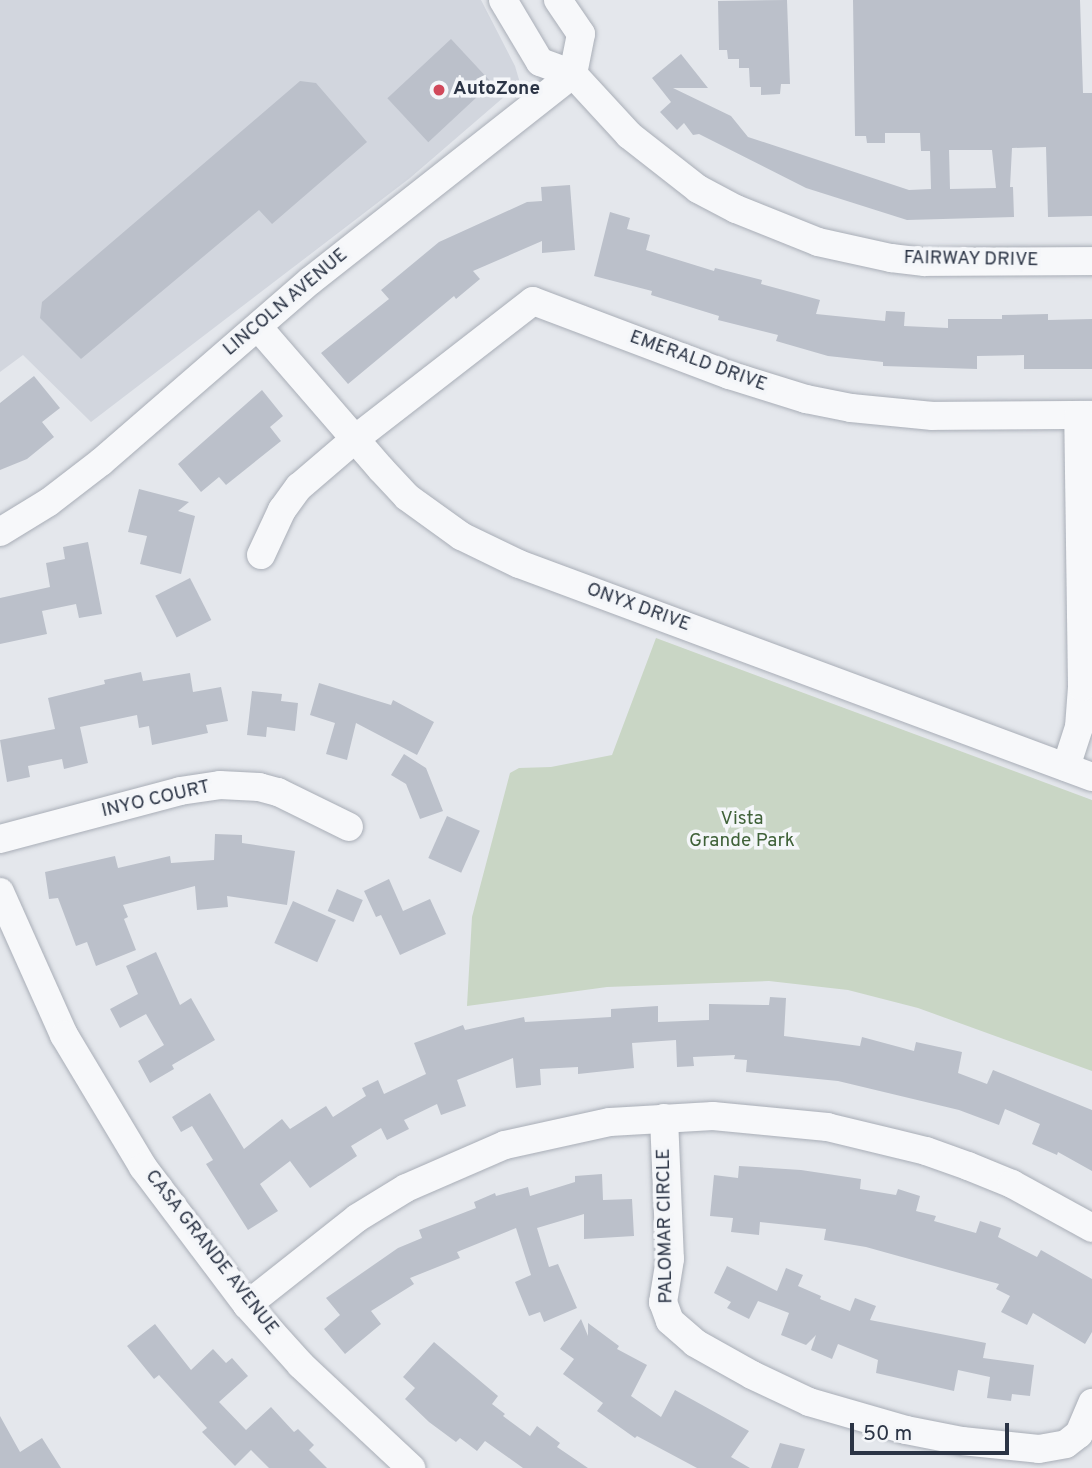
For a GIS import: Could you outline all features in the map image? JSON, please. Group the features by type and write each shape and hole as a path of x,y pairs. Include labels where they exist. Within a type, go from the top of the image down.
{"street":[{"name":"FAIRWAY DRIVE","path":"503,0 540,62 573,74 613,120 660,161 698,189 779,228 854,251 903,260 1092,261"},
{"path":"558,0 581,34 573,74"},
{"name":"LINCOLN AVENUE","path":"0,532 49,502 101,462 330,265 573,74"},
{"name":"EMERALD DRIVE","path":"355,439 533,301 729,375 806,399 851,408 933,416 1085,415"},
{"name":"ONYX DRIVE","path":"258,327 407,496 461,536 490,551 1079,772"},
{"path":"1079,772 1085,415"},
{"path":"261,555 282,510 299,487 355,439"},
{"name":"INYO COURT","path":"0,839 180,791 220,785 259,787 278,792 349,827"},
{"name":"CASA GRANDE AVENUE","path":"0,892 33,972 100,1096 143,1167 247,1305 301,1365 411,1468"},
{"path":"247,1305 357,1218 406,1188 459,1163 550,1133 610,1122 664,1118 769,1119 827,1126 968,1166 1012,1184 1092,1228"},
{"name":"PALOMAR CIRCLE","path":"664,1118 670,1259 663,1302 670,1321 695,1343 752,1375 809,1402 906,1430 962,1441 1039,1449 1066,1444 1079,1434 1092,1403"}],"shaded area":[{"path":"0,0 481,0 515,66 520,83 410,178 91,422 23,355 0,372"}],"green space":[{"name":"Vista Grande Park","path":"656,638 1092,800 1092,1071 918,1008 848,990 769,981 607,987 467,1006 472,917 510,773 519,768 551,767 612,755"}],"building":[{"path":"787,0 790,84 781,84 780,94 761,95 761,87 750,87 749,68 739,68 739,59 728,59 727,50 719,50 718,1"},
{"path":"853,0 1080,0 1083,93 1092,93 1092,216 1048,217 1046,147 1012,148 1010,187 1013,187 1014,217 907,220 806,188 699,134 693,135 684,123 677,130 660,112 671,102 652,78 681,54 708,88 673,88 731,116 748,137 909,190 931,189 930,151 921,151 920,133 885,133 885,143 867,143 866,136 855,136","holes":["949,150 992,150 996,188 950,189"]},
{"name":"AutoZone","path":"451,39 492,83 428,142 387,98"},
{"path":"300,81 316,83 367,142 272,224 259,210 81,359 40,318 42,302"},
{"path":"570,185 575,250 542,253 542,241 473,271 480,279 456,299 454,296 348,384 321,353 389,299 381,290 439,242 527,202 542,201 541,187"},
{"path":"610,212 630,218 627,229 650,235 646,250 714,271 715,268 762,280 761,284 820,300 816,314 885,321 886,311 905,312 904,326 948,328 948,319 1002,319 1002,315 1048,314 1048,320 1092,319 1092,369 1024,369 1024,355 977,356 977,369 883,366 883,362 828,356 776,341 778,335 718,320 719,316 651,295 652,291 594,276"},
{"path":"34,376 60,408 42,422 54,437 27,459 0,470 0,403"},
{"path":"262,390 283,416 270,427 281,441 226,485 219,477 201,492 178,464"},
{"path":"139,489 189,502 178,511 195,516 181,574 140,564 147,536 128,532"},
{"path":"88,542 102,614 79,618 76,604 42,611 47,634 0,644 0,598 50,587 46,563 65,559 63,547"},
{"path":"190,578 211,620 177,638 155,596"},
{"path":"141,672 143,681 190,673 193,692 221,687 228,721 206,725 208,733 152,745 149,726 139,728 137,715 80,727 88,763 64,769 62,759 28,766 30,777 7,782 0,740 55,729 48,698 105,684 104,680"},
{"path":"319,683 391,705 393,700 434,722 417,755 356,723 347,760 326,754 335,723 310,715"},
{"path":"252,691 282,694 281,701 298,703 295,731 267,727 266,737 247,735"},
{"path":"404,754 426,768 443,811 420,819 406,784 391,775"},
{"path":"447,816 480,831 461,873 428,858"},
{"path":"215,834 242,835 242,843 295,851 287,905 227,896 228,907 197,910 195,886 123,905 128,917 124,919 136,950 96,966 87,942 76,946 58,898 49,899 45,872 115,856 118,868 170,856 171,863 214,860"},
{"path":"389,879 403,911 430,899 446,934 400,955 381,915 376,917 364,891"},
{"path":"337,889 363,900 353,922 328,911"},
{"path":"293,901 336,920 317,962 274,943"},
{"path":"156,952 180,1005 191,998 215,1040 172,1065 174,1069 150,1083 138,1061 164,1045 146,1014 120,1028 110,1009 138,994 126,966"},
{"path":"770,997 786,998 784,1036 860,1046 862,1037 914,1051 916,1042 962,1052 958,1073 987,1084 993,1070 1092,1110 1092,1171 1058,1152 1057,1155 1032,1144 1040,1124 1005,1109 999,1125 959,1110 838,1081 746,1072 747,1060 734,1059 735,1055 693,1057 694,1066 677,1067 676,1040 632,1043 634,1068 578,1074 578,1067 540,1069 541,1085 516,1088 513,1058 457,1080 466,1106 441,1115 437,1104 404,1120 409,1129 387,1140 381,1128 351,1146 357,1156 310,1188 290,1161 260,1184 278,1211 248,1230 206,1164 213,1160 192,1126 181,1132 172,1117 210,1093 244,1149 282,1119 290,1129 326,1106 333,1117 366,1096 362,1088 378,1080 384,1094 426,1074 414,1043 463,1025 465,1030 524,1017 525,1022 611,1017 611,1009 658,1006 658,1022 709,1020 709,1004 769,1005"},
{"path":"739,1166 801,1170 861,1179 860,1189 896,1195 898,1189 920,1196 916,1211 936,1216 934,1221 976,1233 980,1221 1001,1228 998,1237 1037,1257 1041,1250 1092,1279 1092,1332 1085,1344 1033,1313 1027,1325 1001,1312 1010,1296 996,1289 999,1284 866,1247 824,1240 826,1229 760,1222 759,1235 731,1232 733,1218 710,1216 714,1175 738,1178"},
{"path":"602,1174 603,1200 632,1199 634,1236 584,1239 584,1214 537,1228 549,1267 558,1264 577,1308 544,1322 540,1312 529,1316 515,1282 531,1275 516,1228 457,1252 460,1258 410,1278 414,1284 371,1311 381,1324 345,1354 324,1329 340,1315 326,1298 398,1248 422,1238 419,1230 476,1208 474,1202 495,1193 496,1196 528,1187 530,1196 575,1182 575,1176"},
{"path":"727,1266 777,1291 786,1268 803,1275 798,1286 821,1296 820,1299 850,1311 855,1298 876,1306 870,1320 986,1343 983,1358 1034,1365 1030,1396 1012,1394 1011,1401 987,1398 990,1377 958,1370 954,1391 876,1373 878,1360 838,1344 832,1359 811,1350 816,1335 806,1345 781,1335 789,1313 758,1301 749,1319 727,1308 731,1302 714,1293"},
{"path":"581,1319 588,1336 588,1323 619,1346 617,1349 647,1365 631,1396 661,1417 675,1390 749,1431 731,1457 750,1468 697,1468 637,1436 635,1438 597,1411 603,1403 563,1374 574,1359 560,1349"},
{"path":"155,1324 191,1370 213,1349 226,1363 232,1358 248,1376 219,1402 246,1430 271,1407 294,1432 298,1429 314,1445 309,1450 327,1468 269,1468 251,1450 235,1466 202,1432 207,1428 159,1375 154,1379 127,1346"},
{"path":"434,1342 498,1396 492,1404 505,1414 503,1416 530,1436 537,1426 560,1443 557,1447 588,1468 523,1468 485,1441 477,1451 460,1438 456,1442 429,1422 405,1399 415,1388 403,1377"},
{"path":"0,1416 20,1452 42,1438 61,1468 0,1468"},
{"path":"780,1443 805,1449 798,1468 771,1468"}],"place":[{"name":"AutoZone","path":"439,90"}]}
